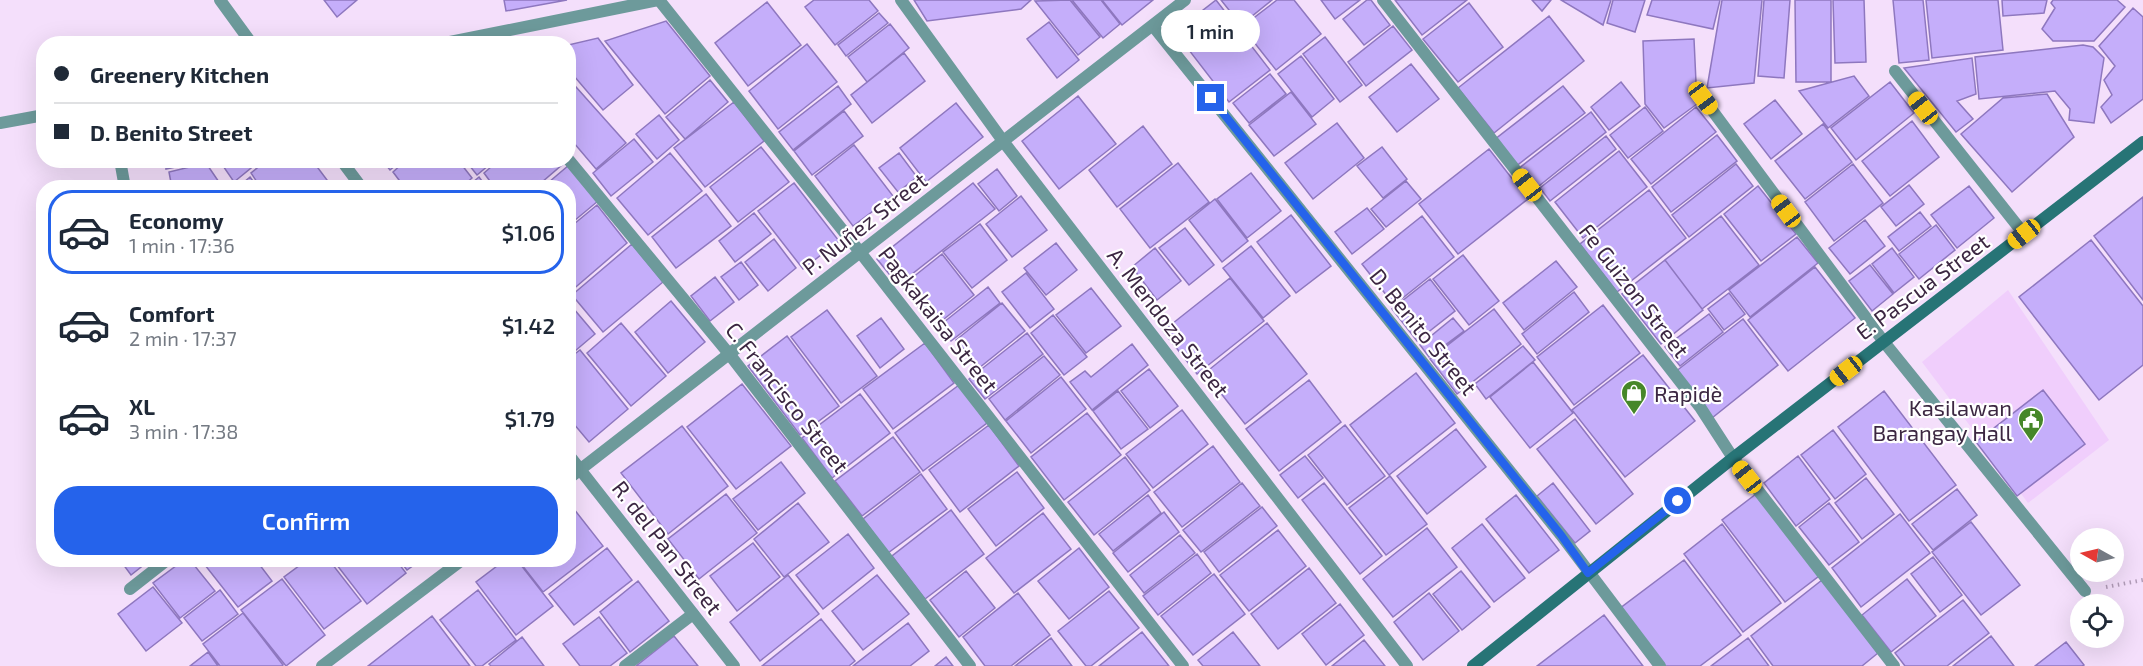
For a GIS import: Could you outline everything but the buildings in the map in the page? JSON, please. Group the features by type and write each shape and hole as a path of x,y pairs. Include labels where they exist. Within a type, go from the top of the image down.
{"street":[{"path":"220,0 246,36"},
{"path":"495,36 659,0"},
{"name":"Pagkakaisa Street","path":"659,0 860,252 1184,666"},
{"name":"A. Mendoza Street","path":"901,0 1002,141 1407,666"},
{"name":"P. Nuñez Street","path":"576,473 1185,0"},
{"name":"Fe Guizon Street","path":"1383,0 1700,407 1732,458 1894,666"},
{"name":"D. Benito Street","path":"1153,26 1561,535 1660,666"},
{"path":"1895,71 2024,234"},
{"path":"1703,98 1884,342 2085,591"},
{"path":"0,123 36,116"},
{"name":"E. Pascua Street","path":"1473,666 1732,458 2143,142"},
{"name":"C. Francisco Street","path":"575,168 730,355 970,666"},
{"name":"R. del Pan Street","path":"576,464 734,666"},
{"path":"130,589 158,567"},
{"path":"322,666 453,567"},
{"path":"625,666 693,614"}],"path":[{"path":"2085,591 2143,580"}],"shaded area":[{"path":"2008,290 2109,440 2028,503 1922,362"}],"place":[{"name":"Rapidè","path":"1634,416"},
{"name":"Kasilawan Barangay Hall","path":"2031,443"}],"route":[{"path":"1211,98 1561,535 1588,573 1678,501"}]}
